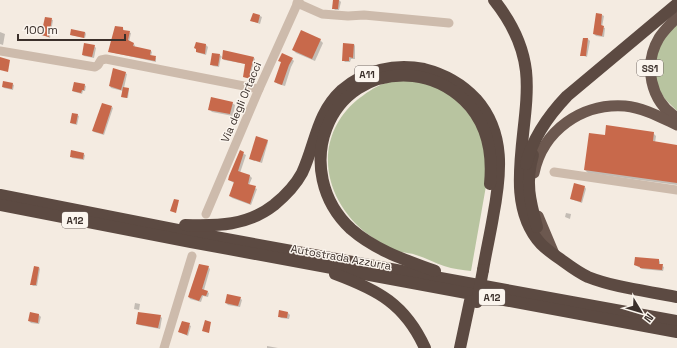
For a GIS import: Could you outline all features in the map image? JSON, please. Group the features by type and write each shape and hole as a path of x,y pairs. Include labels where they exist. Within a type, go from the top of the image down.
{"highway":[{"path":"494,0 513,29 524,58 536,142 541,153 536,167 533,191 536,212 554,254"},
{"path":"677,4 567,96 547,118 520,184 521,201 524,213 536,239 545,248 574,270 616,286 677,297"},
{"path":"554,254 538,232 530,204 528,181 530,164 536,142 553,119 575,97 677,16"},
{"name":"SS1","path":"677,16 659,38 651,58 650,68 652,84 656,93 664,107 677,118"},
{"name":"A11","path":"148,224 227,225 261,214 282,199 298,179 307,161 322,116 329,104 338,94 361,77 377,70 396,67 419,68 446,76 472,95 483,109 494,131 500,160 498,184 473,301 468,348"},
{"path":"464,282 395,256 373,245 350,228 332,205 320,172 321,146 327,126 336,110 355,91 370,83 394,76 423,78 439,83 452,90 475,112 487,137 490,150 491,171 479,270"},
{"path":"536,142 575,116 590,110 604,107 625,106 639,109 677,125"},
{"name":"Autostrada Azzurra","path":"0,195 148,224 677,321"},
{"name":"Autostrada Azzurra","path":"0,205 306,264 677,332"},
{"path":"306,264 357,282 381,294 408,319 425,348"},
{"path":"460,348 473,301"}],"street":[{"path":"298,2 311,10 322,14 348,16 364,15 448,23"},
{"name":"Via degli Ortacci","path":"206,214 298,2"},
{"path":"0,51 94,67 98,65 100,60 106,59 259,89"},
{"path":"554,172 677,190"},
{"path":"164,348 192,256"}],"green space":[{"path":"677,25 677,111 665,99 657,86 654,59 665,33"},
{"path":"419,80 449,93 474,119 485,147 486,186 471,271 444,266 414,254 397,251 381,243 353,221 341,205 333,188 328,169 328,151 333,133 342,116 357,100 380,85 392,82"}],"building":[{"path":"333,0 339,0 338,9 332,9"},
{"path":"253,13 260,15 258,23 250,21"},
{"path":"596,13 602,14 601,25 604,26 602,36 593,34"},
{"path":"45,17 52,18 49,37 41,35"},
{"path":"115,26 123,27 123,30 130,31 128,40 134,43 133,46 151,50 150,55 156,56 155,61 108,52"},
{"path":"71,29 85,32 84,38 70,35"},
{"path":"301,30 321,39 312,59 292,50"},
{"path":"583,38 588,38 586,56 580,56"},
{"path":"196,42 206,44 205,54 196,52 196,49 194,48"},
{"path":"84,43 95,45 92,57 82,55"},
{"path":"343,43 354,44 353,58 349,57 349,61 342,61"},
{"path":"223,50 254,57 250,72 252,72 251,79 243,77 245,64 222,59"},
{"path":"212,53 220,54 218,66 210,65"},
{"path":"282,53 293,58 282,85 274,82 281,62 278,61"},
{"path":"0,57 10,60 8,72 0,70"},
{"path":"113,68 126,72 121,90 109,86"},
{"path":"3,81 13,83 12,89 2,87"},
{"path":"74,82 85,84 84,90 82,90 81,93 72,91"},
{"path":"123,87 129,88 127,98 121,97"},
{"path":"211,97 233,102 230,114 208,110"},
{"path":"102,103 112,106 103,134 92,131"},
{"path":"72,113 78,114 76,124 70,123"},
{"path":"606,125 654,132 653,141 677,145 677,183 584,170 589,133 605,135"},
{"path":"256,136 268,140 260,162 249,159"},
{"path":"71,150 84,153 83,159 70,157"},
{"path":"240,150 244,152 238,171 250,175 248,184 256,186 250,204 229,196 234,182 228,180"},
{"path":"574,183 585,186 581,202 570,199"},
{"path":"174,199 179,200 176,213 170,211"},
{"path":"635,257 659,259 659,264 663,264 662,270 640,268 634,265"},
{"path":"199,264 209,266 202,289 208,291 206,296 202,295 199,301 188,297"},
{"path":"34,266 39,267 36,285 30,285"},
{"path":"227,294 241,297 238,306 225,303"},
{"path":"279,310 288,312 287,318 278,317"},
{"path":"30,312 39,314 38,323 28,321"},
{"path":"138,312 161,315 158,328 136,324"},
{"path":"205,320 211,322 209,333 202,331"},
{"path":"182,321 190,323 187,335 178,332"}]}
